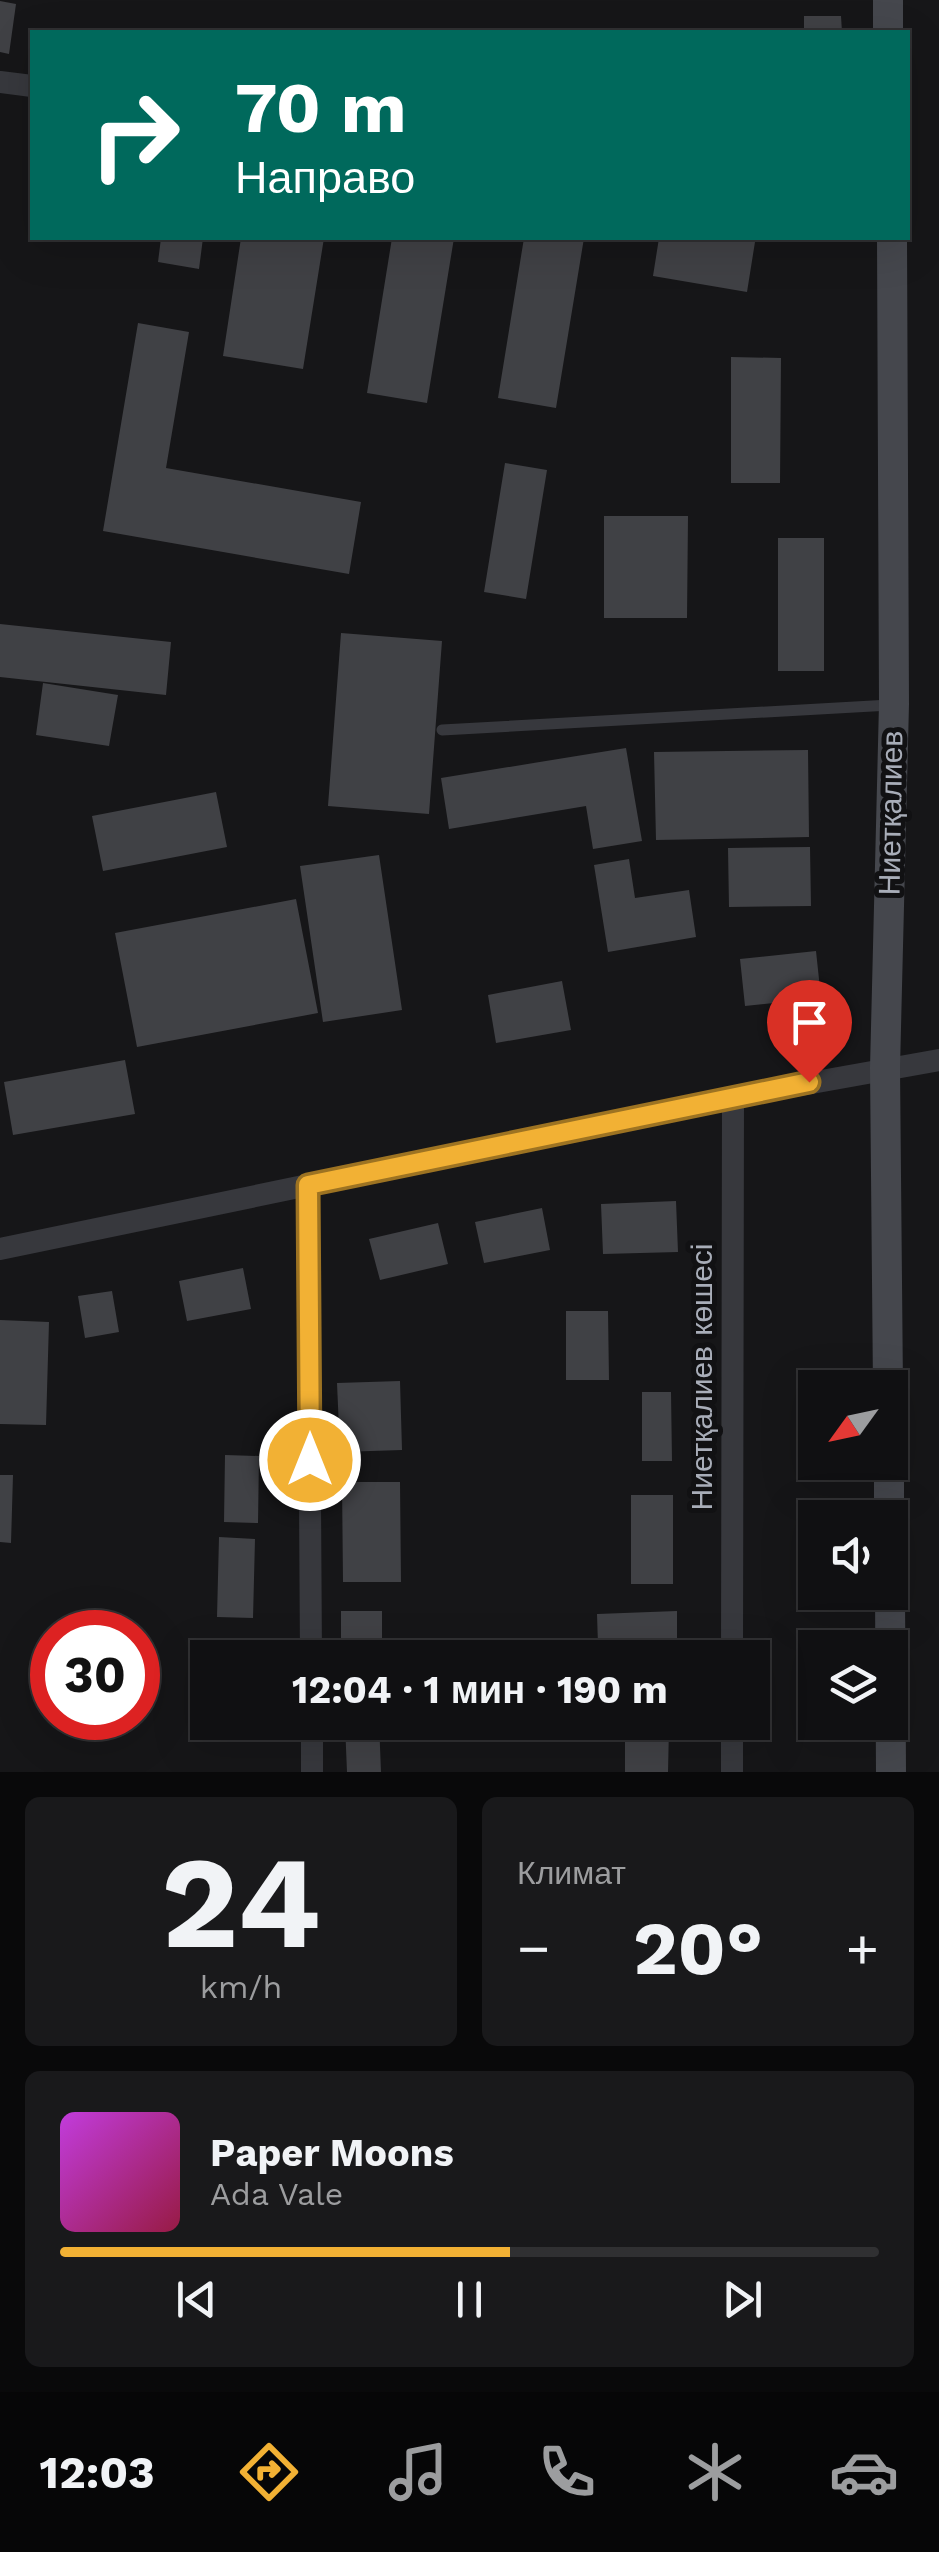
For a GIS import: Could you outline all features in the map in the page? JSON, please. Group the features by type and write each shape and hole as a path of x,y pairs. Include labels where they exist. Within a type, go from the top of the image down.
{"street":[{"path":"888,0 888,30"},
{"path":"0,82 30,86"},
{"name":"Ниетқалиев","path":"888,240 894,704 885,1068 888,1370"},
{"path":"0,1250 733,1097 939,1060"},
{"name":"Ниетқалиев көшесі","path":"732,1640 733,1097"},
{"path":"308,1185 312,1640"},
{"path":"890,1610 891,1772"},
{"path":"312,1740 312,1772"},
{"path":"732,1740 732,1772"}],"lane":[{"path":"442,730 894,704"}],"building":[{"path":"0,1 16,4 9,54 0,52"},
{"path":"804,16 841,16 842,30 804,30"},
{"path":"161,240 203,240 199,269 158,262"},
{"path":"241,240 324,240 303,369 223,356"},
{"path":"392,240 454,240 427,403 367,393"},
{"path":"524,240 584,240 556,408 498,398"},
{"path":"659,240 755,242 747,292 653,276"},
{"path":"138,323 189,332 166,468 361,502 349,574 103,531"},
{"path":"731,357 781,358 780,483 731,483"},
{"path":"505,463 547,470 526,599 484,592"},
{"path":"604,516 688,516 687,618 604,618"},
{"path":"778,538 824,538 824,671 778,671"},
{"path":"0,624 171,642 166,695 0,677"},
{"path":"341,633 442,641 429,814 328,806"},
{"path":"43,683 118,695 109,746 36,735"},
{"path":"626,748 642,841 593,849 586,806 449,829 441,778"},
{"path":"808,750 809,837 656,840 654,752"},
{"path":"216,792 227,847 103,871 92,816"},
{"path":"810,847 811,906 729,907 728,848"},
{"path":"379,855 402,1010 323,1022 300,866"},
{"path":"629,859 635,898 689,890 696,937 608,952 594,865"},
{"path":"296,899 318,1013 137,1047 115,933"},
{"path":"816,951 821,998 745,1006 740,959"},
{"path":"562,981 571,1030 496,1043 488,995"},
{"path":"125,1060 135,1114 13,1135 4,1082"},
{"path":"676,1201 678,1252 603,1254 601,1204"},
{"path":"542,1208 550,1250 484,1263 475,1222"},
{"path":"438,1223 448,1264 380,1280 369,1239"},
{"path":"243,1268 251,1309 187,1321 179,1281"},
{"path":"112,1291 119,1332 85,1338 78,1296"},
{"path":"566,1311 608,1311 609,1380 566,1380"},
{"path":"0,1320 49,1322 46,1425 0,1424"},
{"path":"400,1381 402,1450 340,1452 337,1383"},
{"path":"642,1392 671,1392 672,1461 642,1461"},
{"path":"225,1455 259,1456 258,1523 224,1522"},
{"path":"0,1475 13,1475 11,1543 0,1542"},
{"path":"342,1482 400,1482 401,1582 343,1582"},
{"path":"631,1495 673,1495 673,1584 631,1584"},
{"path":"219,1537 255,1539 253,1618 217,1617"},
{"path":"341,1611 382,1611 382,1640 341,1640"},
{"path":"677,1611 677,1640 598,1640 597,1614"},
{"path":"346,1740 380,1740 381,1772 347,1772"},
{"path":"625,1740 669,1740 668,1772 625,1772"}],"route":[{"path":"310,1460 308,1185 809,1082"}]}
